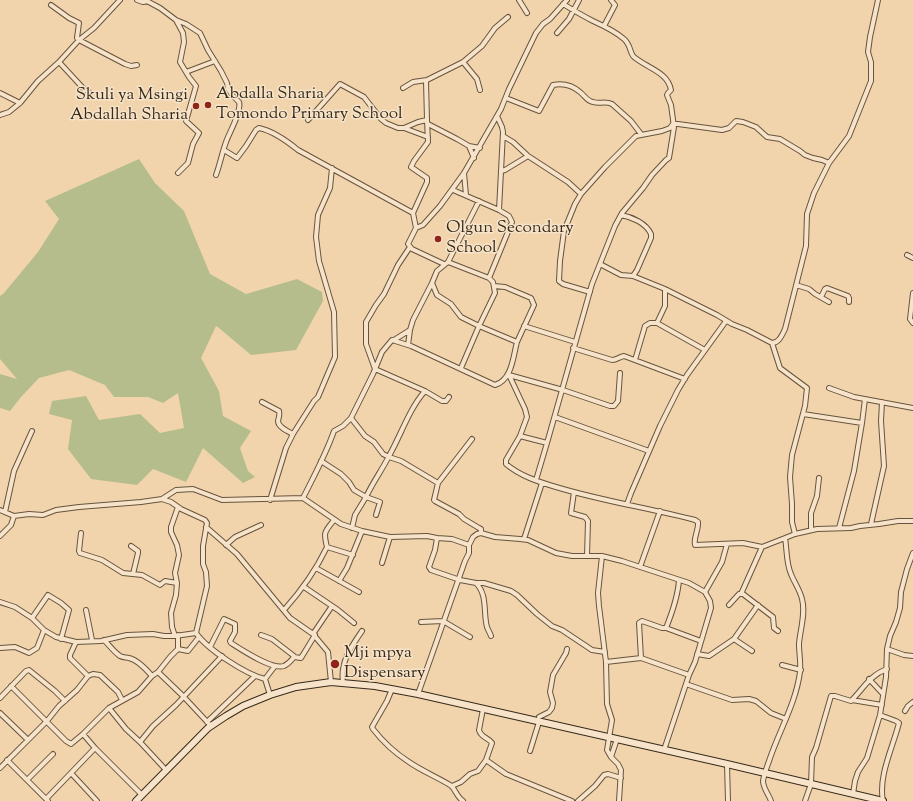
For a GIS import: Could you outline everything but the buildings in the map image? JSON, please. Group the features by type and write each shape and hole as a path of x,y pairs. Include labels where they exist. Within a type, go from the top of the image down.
{"main road":[{"path":"136,801 209,724 270,694 296,687 331,682 343,682 418,694 883,801"}],"street":[{"path":"0,115 9,112 20,103 38,81 59,62 79,40 94,28 120,0"},
{"path":"137,0 148,1 176,20 186,24 200,33 227,83 228,90 240,104 216,175"},
{"path":"519,0 527,13"},
{"path":"416,228 423,225 453,190 480,148 497,116 536,32 567,0"},
{"path":"557,33 569,20 579,0"},
{"path":"604,26 615,5 612,0"},
{"path":"600,264 621,275 633,276 665,289 772,343 778,341 783,334 806,246 807,214 814,193 829,163 849,136 871,81 871,62 868,52 878,0"},
{"path":"536,480 563,390 575,342 600,264 621,214 661,165 669,158 673,124 671,106 667,95 671,90 667,79 633,56 627,42 622,37 563,4"},
{"path":"51,5 69,18 79,22 77,38 79,40 125,64 131,66 137,65"},
{"path":"403,88 413,82 426,81 463,62 482,46 495,28 508,17"},
{"path":"176,20 183,33 184,42 180,59 186,72 196,86 186,121 199,133 193,144 188,163 178,174"},
{"path":"186,72 215,61"},
{"path":"59,62 83,88 90,93"},
{"path":"463,62 477,79 480,90"},
{"path":"426,81 428,142 411,167 427,178 427,182 413,213 416,228 408,244 410,247 398,265 384,294 376,304 366,322 366,344 375,370 425,391 442,401 446,401 449,397"},
{"path":"308,120 340,84 364,97 381,119 386,123 428,137"},
{"path":"506,98 539,111 553,85 565,85 574,88 588,100 593,102 608,102 612,104 631,121 641,134"},
{"path":"0,93 20,103"},
{"path":"497,116 502,127 503,136 499,210"},
{"path":"590,292 563,284 559,281 564,231 575,204 581,194 620,151 636,136 662,131 670,128 673,124 683,124 722,130 728,128 736,121 743,122 756,128 767,137 780,139 806,155 829,163"},
{"path":"404,128 418,122 428,122 469,146 480,148"},
{"path":"224,150 238,158 256,130 259,128 287,141 298,150 413,213"},
{"path":"503,136 513,142 528,156 568,182 581,194"},
{"path":"469,146 474,158"},
{"path":"501,171 528,156"},
{"path":"270,500 281,460 293,434 318,397 335,357 334,312 319,261 316,237 318,215 330,188 332,168"},
{"path":"464,173 466,195"},
{"path":"453,190 510,216 512,222 489,278"},
{"path":"408,345 410,330 437,271 446,263 479,201"},
{"path":"621,214 646,226 651,234 651,238 633,276"},
{"path":"410,247 446,263 489,278 493,282 495,293 461,368"},
{"path":"907,255 913,258"},
{"path":"637,270 640,279"},
{"path":"432,282 437,295 451,304 461,317 517,342"},
{"path":"796,285 809,288 814,294 830,302"},
{"path":"394,340 461,368 495,385 500,383 509,375 517,342 534,305 531,298 505,287 494,286"},
{"path":"821,297 824,289 827,288 848,296 849,302"},
{"path":"657,323 665,306 665,289"},
{"path":"913,293 910,319 913,323"},
{"path":"627,504 649,451 684,379 726,321"},
{"path":"635,360 645,326 657,323 705,350"},
{"path":"524,326 575,342"},
{"path":"303,498 329,447 334,431 343,426 351,418 375,370 382,352 389,342 410,330"},
{"path":"772,343 780,368 806,388 806,406 792,455 790,477 792,522 795,534"},
{"path":"574,348 612,360 616,360 624,356 684,379"},
{"path":"509,375 614,406 618,401 620,373"},
{"path":"509,375 525,409 527,417 520,436 508,454 506,464 511,468 542,483 596,499 627,504 695,520 698,522 694,542 695,545 743,543 762,547 795,534 811,530 851,528 871,524 913,520"},
{"path":"828,388 854,397 913,408"},
{"path":"352,528 355,516 389,457 408,416 425,391"},
{"path":"840,528 854,472 865,399"},
{"path":"262,402 279,411 279,425 293,434"},
{"path":"871,524 884,466 881,421 882,402"},
{"path":"803,414 862,424"},
{"path":"555,417 649,451"},
{"path":"351,418 365,436 374,442 382,452 389,457 401,461 438,483"},
{"path":"32,431 16,464 2,511 14,516 29,514 43,515 56,510 141,502 162,498 176,490 194,489 222,500 303,498 334,520 362,532 390,537 427,536 452,539 469,545"},
{"path":"520,436 547,443"},
{"path":"472,439 438,483 434,500 459,514 481,529 481,533"},
{"path":"321,461 341,474 354,490 366,497 380,502 376,515"},
{"path":"811,530 811,513 817,496 819,478"},
{"path":"524,540 542,483"},
{"path":"574,492 571,513 585,517 588,521 587,556"},
{"path":"162,498 171,502 178,508 207,522 203,546 203,564 206,572 207,586 196,633"},
{"path":"178,508 171,527 171,532 177,545 179,555 175,572 177,583 176,595 171,613 172,626 176,635 178,649"},
{"path":"640,567 660,511"},
{"path":"0,536 11,525 14,516"},
{"path":"284,610 304,587 316,568 327,546 324,535 334,520"},
{"path":"226,544 235,537 261,525"},
{"path":"206,527 237,554 290,618 314,635 328,652 331,682"},
{"path":"339,581 362,532"},
{"path":"81,533 80,553 102,560 123,573 142,575 160,585 165,581 177,583"},
{"path":"418,694 458,579 469,553 469,545 473,537 481,533 495,537 524,540 556,554 572,556 602,556 689,583 705,592 710,601 711,608 697,654 664,750"},
{"path":"382,563 390,537"},
{"path":"437,538 435,550 429,567 431,570 458,579 476,583 484,583 511,591 552,626 562,630 592,650 605,652"},
{"path":"770,801 763,782 765,773 773,747 786,719 797,688 801,670 799,644 803,622 803,599 788,565 785,538"},
{"path":"705,592 722,562 727,544"},
{"path":"131,546 138,551 133,574"},
{"path":"327,546 352,555"},
{"path":"729,604 740,594 762,547"},
{"path":"853,794 858,772 867,758 880,715 887,649 900,608 901,592 909,562 913,554"},
{"path":"602,556 598,593 606,662 607,704 612,720 607,750 621,770 618,801"},
{"path":"316,568 359,592"},
{"path":"666,628 674,604 679,580"},
{"path":"476,583 484,601 487,627 491,636"},
{"path":"304,587 354,623"},
{"path":"740,594 758,605 773,617 774,628 778,631"},
{"path":"32,618 48,595 61,603 69,610 61,639"},
{"path":"0,602 15,607 32,618 44,630 61,639 76,642 104,640 127,635 153,634 164,636 196,633"},
{"path":"697,654 709,656 734,639 758,605"},
{"path":"210,647 223,620 225,619 235,624 235,632 230,641 231,643 248,654 275,666 286,665 294,658 301,658 332,606"},
{"path":"86,610 92,640"},
{"path":"421,622 443,621 470,637"},
{"path":"641,658 639,623 642,621 701,641"},
{"path":"0,648 15,647 28,653 37,648 44,630"},
{"path":"343,682 342,672 347,655 362,631"},
{"path":"196,633 210,647 222,656 255,676 265,679"},
{"path":"261,635 272,638 294,656 294,658"},
{"path":"178,649 188,651 199,637"},
{"path":"734,639 752,651"},
{"path":"104,640 120,656 131,658 138,662 146,668 152,676"},
{"path":"76,642 70,658 88,676"},
{"path":"11,686 69,743 74,743 109,708 117,705 122,700 138,692 178,649"},
{"path":"551,725 550,722 539,717 549,712 552,708 553,702 550,692 553,675 566,654 567,649"},
{"path":"887,649 904,655 913,656"},
{"path":"140,742 153,726 176,705 222,656"},
{"path":"606,662 641,658 689,676"},
{"path":"265,679 275,666"},
{"path":"782,666 801,670"},
{"path":"852,700 869,679 880,671 886,669"},
{"path":"0,698 26,671 29,670 65,701"},
{"path":"158,672 209,724 255,676"},
{"path":"0,768 77,690 88,676 93,674 100,675 118,692 122,700"},
{"path":"265,679 270,694"},
{"path":"869,679 883,694"},
{"path":"686,684 732,700 749,699 756,701 771,714 786,719"},
{"path":"392,689 387,702 372,729 387,746 410,763 452,786 458,797 463,801"},
{"path":"805,801 810,784 812,757 831,696 849,701 852,700 882,705"},
{"path":"904,711 913,702"},
{"path":"109,708 126,729 166,770"},
{"path":"452,786 461,782 470,774 478,771 486,760 492,743 484,738 479,730 483,709"},
{"path":"0,714 28,740"},
{"path":"880,715 899,723 891,747 882,786 883,801"},
{"path":"530,751 539,722"},
{"path":"83,734 142,795"},
{"path":"611,757 617,739"},
{"path":"7,760 47,800 95,748"},
{"path":"27,780 53,754"},
{"path":"486,760 506,774 572,801"},
{"path":"727,764 728,801"},
{"path":"71,774 97,801"},
{"path":"578,801 595,786 604,775 608,774 621,778"}],"green space":[{"path":"139,159 155,183 184,211 210,274 246,294 297,279 322,292 323,301 296,350 251,355 216,326 201,358 219,391 223,416 251,431 240,448 248,471 255,477 243,483 203,448 186,482 153,469 137,485 91,479 68,449 72,420 49,414 52,401 86,396 99,420 140,414 160,433 184,428 178,393 163,403 148,397 114,397 105,385 69,370 39,378 10,411 0,408 0,374 17,379 0,359 0,296 38,252 59,219 45,201"}],"place":[{"name":"Abdalla Sharia Tomondo Primary School","path":"208,105"},
{"name":"Skuli ya Msingi Abdallah Sharia","path":"196,106"},
{"name":"Olgun Secondary School","path":"438,239"},
{"name":"Mji mpya Dispensary","path":"335,664"}]}
